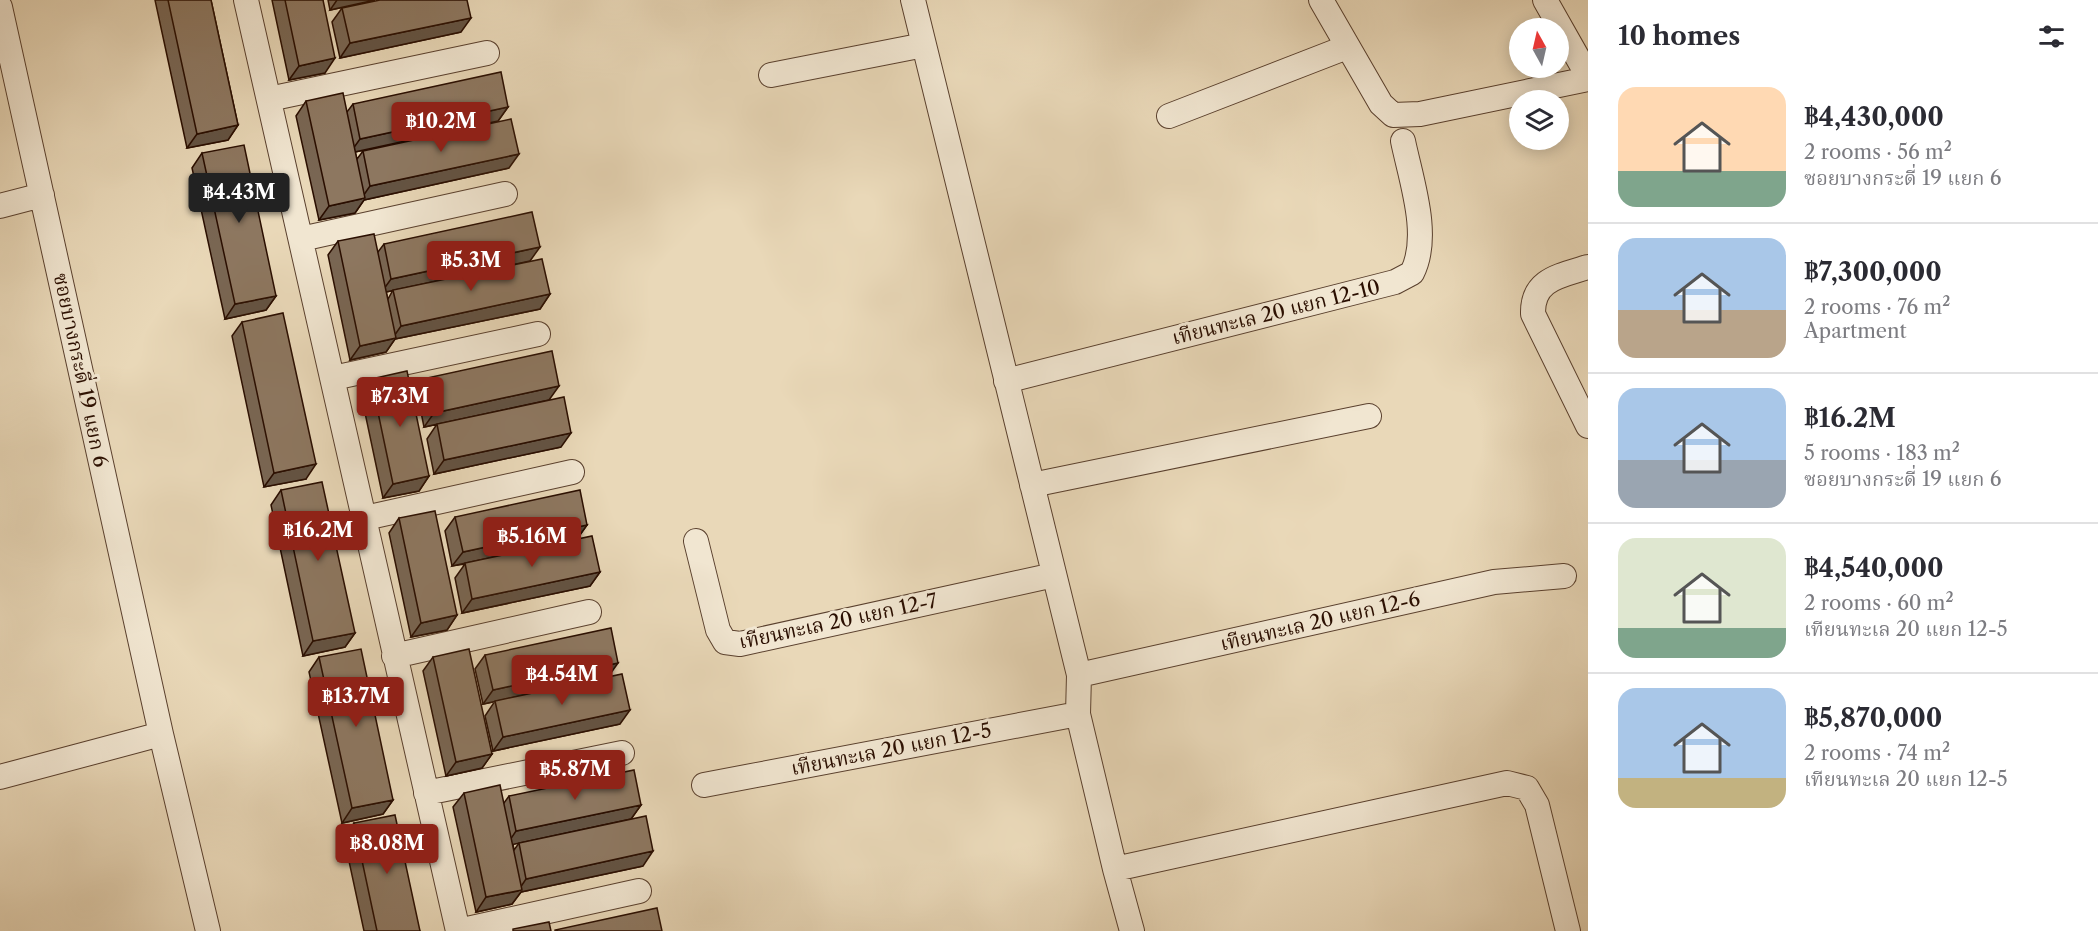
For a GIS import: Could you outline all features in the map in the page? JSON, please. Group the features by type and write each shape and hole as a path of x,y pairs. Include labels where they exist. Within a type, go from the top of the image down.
{"street":[{"path":"246,0 458,931 639,891"},
{"path":"913,0 1079,675 1077,714 1132,931"},
{"path":"1320,0 1380,104 1393,115 1420,114 1588,78 1545,0"},
{"name":"ซอยบางกระดี่ 19 แยก 6","path":"0,7 161,734 208,931"},
{"path":"771,75 924,45"},
{"path":"1169,116 1347,47"},
{"path":"268,99 487,53"},
{"name":"เทียนทะเล 20 แยก 12-10","path":"1006,381 1395,282 1412,273 1420,250 1421,233 1403,141"},
{"path":"301,239 505,194"},
{"path":"0,206 42,195"},
{"path":"1588,267 1543,284 1532,303 1533,314 1588,426"},
{"path":"333,378 538,334"},
{"path":"1032,485 1369,416"},
{"path":"365,518 572,472"},
{"name":"เทียนทะเล 20 แยก 12-7","path":"696,542 718,630 725,642 732,644 1054,575"},
{"name":"เทียนทะเล 20 แยก 12-6","path":"1079,675 1494,582 1564,576"},
{"path":"394,656 589,612"},
{"name":"เทียนทะเล 20 แยก 12-5","path":"704,785 1077,714"},
{"path":"0,777 161,734"},
{"path":"426,793 622,753"},
{"path":"1115,869 1507,783 1527,789 1537,805 1568,931"}],"building":[{"path":"168,0 211,0 238,125 197,134"},
{"path":"285,0 323,0 335,58 299,66"},
{"path":"380,0 467,0 471,18 350,43 342,8"},
{"path":"501,72 508,107 360,139 353,104"},
{"path":"343,93 365,198 329,206 306,101"},
{"path":"511,119 519,154 370,186 363,151"},
{"path":"244,145 276,296 235,304 202,153"},
{"path":"532,212 540,247 391,279 384,244"},
{"path":"374,234 396,338 360,346 338,241"},
{"path":"542,259 550,294 401,326 393,290"},
{"path":"283,313 316,464 274,473 242,322"},
{"path":"552,351 559,386 434,413 427,378"},
{"path":"407,371 429,476 393,484 371,379"},
{"path":"564,397 571,433 444,460 437,424"},
{"path":"322,482 355,633 313,641 281,490"},
{"path":"580,490 587,525 463,552 455,517"},
{"path":"435,511 457,615 421,623 399,518"},
{"path":"592,536 600,572 472,599 465,563"},
{"path":"611,628 618,663 493,690 485,655"},
{"path":"361,649 393,800 352,808 319,657"},
{"path":"469,649 492,754 456,762 433,657"},
{"path":"622,674 630,710 503,737 495,701"},
{"path":"634,770 641,805 516,831 509,796"},
{"path":"500,785 522,890 486,897 464,793"},
{"path":"395,815 420,931 377,931 354,823"},
{"path":"646,816 653,851 526,879 519,843"},
{"path":"657,908 662,931 555,931 555,930"},
{"path":"549,922 551,931 513,931 513,929"}]}
